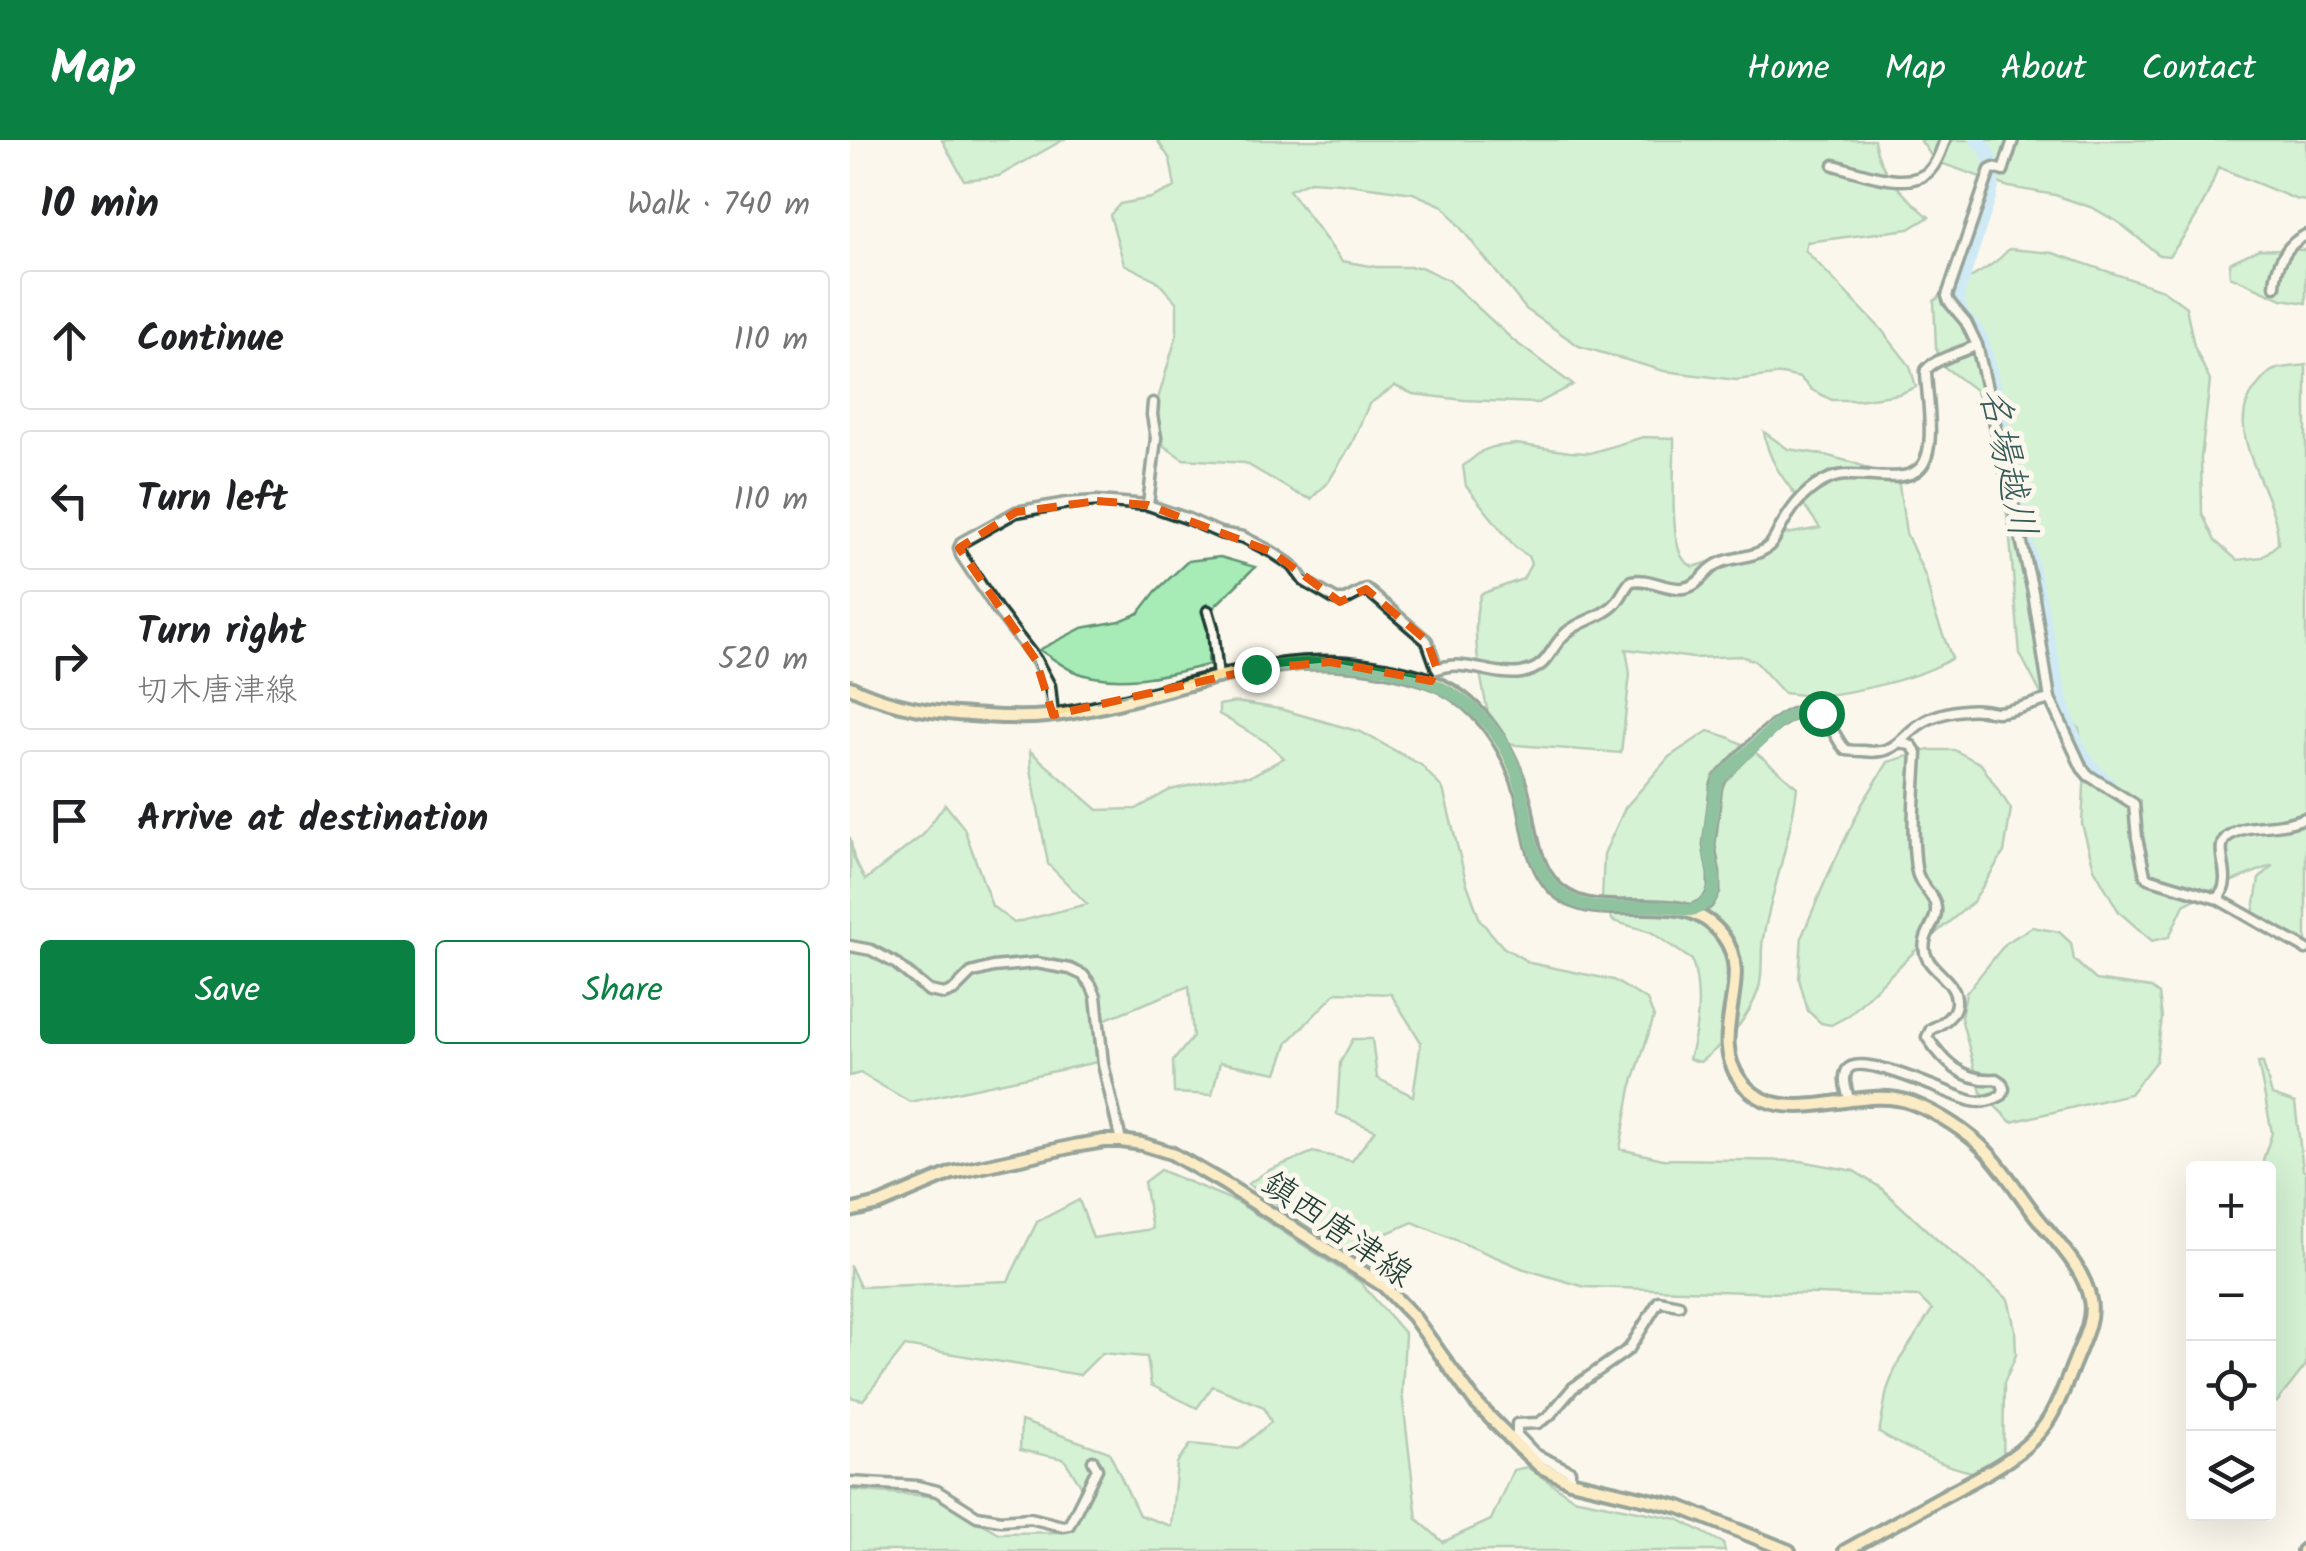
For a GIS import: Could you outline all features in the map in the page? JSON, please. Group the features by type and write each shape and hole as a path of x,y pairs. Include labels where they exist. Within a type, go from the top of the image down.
{"main road":[{"path":"850,687 899,705 996,717 1053,715 1286,664 1330,662 1396,670 1431,681 1465,702 1504,748 1516,770 1537,860 1559,892 1575,902 1595,906 1691,910 1710,922 1726,940 1735,960 1736,980 1726,1048 1739,1079 1752,1092 1782,1105 1799,1106 1888,1098 1908,1101 1969,1136 1987,1152 2072,1262 2090,1296 2086,1332 2058,1402 2030,1443 2001,1464 1845,1551"},
{"name":"鎮西唐津線","path":"850,1211 879,1204 952,1174 1074,1146 1121,1141 1156,1149 1195,1166 1384,1286 1413,1316 1475,1402 1542,1467 1570,1482 1680,1507 1789,1551"}],"street":[{"path":"1834,165 1880,178 1915,178 1927,174 1945,140"},
{"path":"2013,140 2003,170 1990,170 1948,291 1949,302 1966,322 1977,344 2033,592 2050,699 2088,776 2134,804 2137,838 2148,878 2218,899 2306,949"},
{"path":"2275,286 2284,254 2292,242 2306,236"},
{"path":"1431,681 1438,669 1449,665 1524,672 1551,656 1570,629 1612,607 1631,581 1686,588 1699,584 1713,566 1759,552 1771,544 1797,502 1822,482 1846,474 1883,477 1915,472 1924,463 1930,435 1926,370 1934,362 1977,344"},
{"path":"1148,505 1156,438 1153,403"},
{"path":"1053,715 1050,686 1036,660 996,608 959,548 962,542 1016,512 1067,503 1148,505 1220,533 1243,537 1293,566 1304,581 1336,600 1345,600 1366,589 1427,641 1438,669"},
{"path":"1208,611 1214,628 1218,678"},
{"path":"1691,910 1708,902 1714,891 1709,845 1719,779 1782,720 1796,712 1814,710 1834,728 1845,750 1886,751 1930,718 1980,709 1998,712 2050,699"},
{"path":"1850,1100 1846,1072 1851,1066 1862,1064 1974,1101 1994,1100 2004,1090 1996,1078 1984,1080 1967,1075 1943,1060 1927,1037 1931,1029 1945,1022 1956,1006 1956,998 1925,956 1925,938 1936,904 1920,883 1913,842 1917,753 1912,746 1900,742"},
{"path":"2218,899 2227,884 2221,854 2225,838 2245,829 2306,818"},
{"path":"850,946 871,950 895,963 930,991 944,994 971,973 993,968 1036,964 1083,975 1096,996 1103,1064 1121,1141"},
{"path":"1570,1482 1570,1472 1535,1454 1518,1435 1517,1424 1538,1423 1549,1416 1573,1388 1629,1349 1659,1301 1679,1305"},
{"path":"850,1482 917,1486 938,1491 977,1516 1001,1520 1030,1518 1062,1526 1069,1525 1097,1469 1093,1461"}],"highlighted area":[{"path":"1097,501 1148,505 1272,552 1340,602 1366,589 1427,641 1437,669 1431,681 1330,662 1256,669 1053,715 1036,660 959,548 1016,512"}],"green space":[{"path":"942,140 1063,140 999,176 964,180"},
{"path":"1157,140 1874,140 1887,173 1929,217 1909,229 1807,242 1805,250 1881,329 1910,366 1916,387 1899,394 1832,400 1812,390 1800,378 1782,374 1736,380 1664,371 1579,346 1526,309 1443,206 1413,193 1310,181 1289,190 1342,261 1376,267 1421,267 1448,280 1513,340 1573,385 1538,403 1413,394 1395,386 1369,404 1329,481 1311,499 1245,463 1183,459 1164,446 1156,406 1177,334 1177,303 1156,280 1124,264 1110,215 1120,204 1151,198 1175,187 1170,159"},
{"path":"1920,140 2306,140 2306,201 2218,167 2184,235 2169,256 2159,255 2121,224 2093,208 2055,195 2009,187 1935,161"},
{"path":"2009,249 2053,253 2163,290 2186,307 2194,346 2210,381 2201,458 2202,513 2215,541 2237,560 2262,557 2278,544 2270,504 2247,443 2246,404 2272,371 2306,365 2306,947 2252,920 2259,879 2273,865 2184,905 2169,937 2152,941 2119,912 2094,868 2082,824 2085,768 2079,728 2040,692 2020,654 2009,528 1998,458 1987,419 1975,390 1943,366 1936,348 1934,301"},
{"path":"2259,249 2306,250 2306,303 2282,299 2230,276 2229,263"},
{"path":"1764,432 1788,449 1854,463 1884,474 1899,485 1906,533 1926,578 1952,658 1924,672 1887,683 1812,696 1784,693 1755,661 1741,656 1693,658 1626,649 1630,674 1621,753 1516,745 1493,737 1479,665 1477,610 1481,594 1523,579 1531,564 1466,486 1463,466 1493,447 1516,444 1590,453 1643,437 1674,438 1675,533 1682,557 1693,567 1755,548 1776,536 1820,528 1772,459"},
{"path":"1220,557 1255,567 1216,605 1210,619 1208,665 1140,678 1106,679 1073,671 1039,650 1082,628 1139,613 1188,561"},
{"path":"1236,702 1280,709 1361,732 1421,765 1443,789 1480,920 1503,947 1530,963 1613,980 1647,1000 1654,1017 1631,1088 1620,1149 1663,1159 1801,1161 1854,1171 1881,1188 2008,1299 2016,1355 2004,1383 2003,1475 1955,1468 1879,1433 1887,1390 1897,1364 1932,1310 1919,1297 1585,1287 1524,1269 1413,1222 1380,1236 1370,1268 1248,1184 1269,1170 1313,1152 1352,1161 1375,1130 1337,1114 1340,1063 1353,1039 1372,1039 1377,1078 1413,1096 1421,1042 1391,994 1337,992 1288,1042 1277,1073 1220,1062 1212,1095 1174,1093 1173,1061 1193,1037 1189,986 1093,1024 1097,1062 910,1102 860,1073 850,1076 850,837 854,859 865,880 923,835 945,804 964,828 992,906 1014,923 1087,904 1048,864 1030,751 1098,810 1136,809 1170,790 1251,776 1284,758 1268,743 1219,714 1219,705"},
{"path":"1708,731 1745,746 1797,787 1763,938 1758,991 1734,1031 1700,1062 1689,1059 1698,1010 1692,960 1651,932 1613,921 1602,899 1604,854 1625,808 1669,757"},
{"path":"1929,750 1954,750 1981,764 2011,809 2004,852 1973,902 1918,948 1848,1016 1831,1025 1821,1023 1808,1011 1799,979 1802,936 1862,804 1888,762"},
{"path":"2032,927 2059,932 2071,943 2074,960 2096,980 2151,988 2159,994 2162,1018 2156,1061 2130,1094 2011,1122 1981,1092 1961,1018 1966,993 2006,943"},
{"path":"2258,1062 2263,1063 2272,1095 2295,1103 2306,1172 2306,1365 2276,1402 2276,1161 2263,1160 2272,1133"},
{"path":"1160,1170 1237,1202 1360,1282 1405,1334 1402,1393 1417,1519 1443,1542 1491,1520 1513,1470 1527,1467 1573,1498 1678,1519 1723,1543 1725,1551 850,1551 851,1490 940,1497 998,1533 1067,1532 1081,1485 1064,1459 1020,1450 1021,1421 1109,1452 1139,1515 1171,1526 1177,1463 1191,1444 1239,1449 1271,1422 1264,1407 1213,1386 1197,1408 1151,1385 1147,1357 1102,1353 1080,1375 905,1346 863,1400 850,1397 850,1265 860,1287 1008,1281 1037,1222 1079,1200 1093,1238 1152,1229 1144,1182"}],"waterway":[{"name":"名場越川","path":"1977,140 1989,155 1992,188 1958,303 1985,351 2062,705 2079,748 2108,784"}],"route":[{"path":"1256,669 1330,662 1396,670 1431,681 1465,702 1491,729 1516,770 1537,860 1546,878 1575,902 1595,906 1691,910 1708,902 1714,891 1709,845 1719,779 1782,720 1806,709 1821,713"}]}
